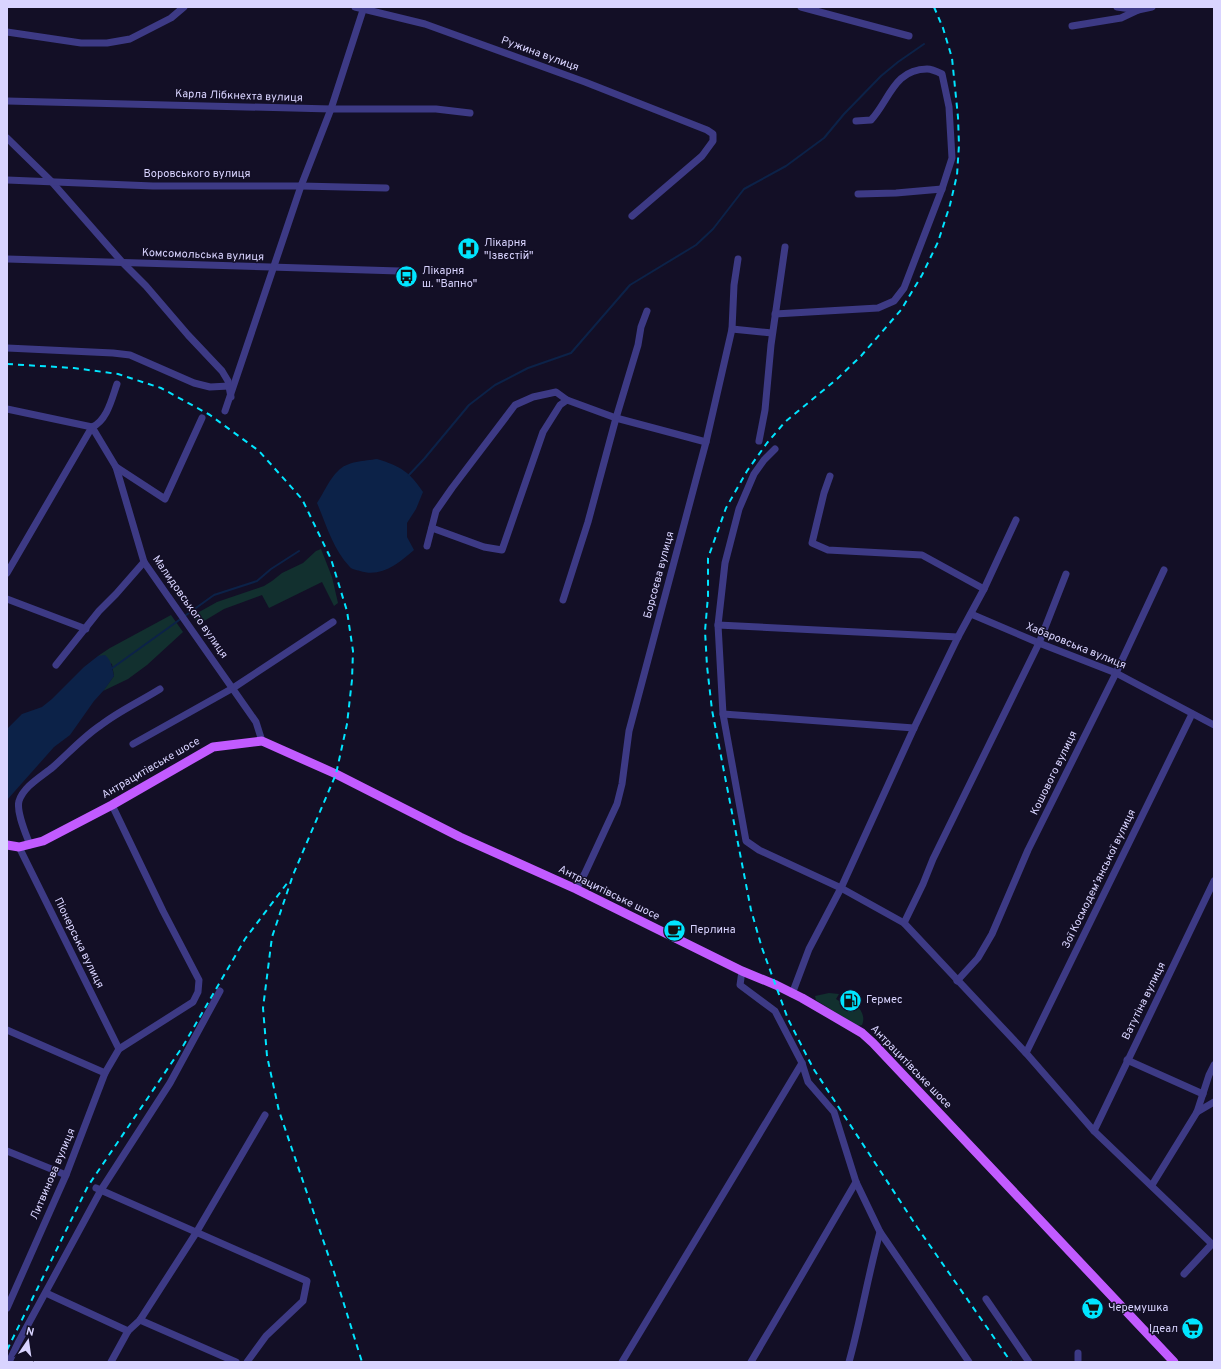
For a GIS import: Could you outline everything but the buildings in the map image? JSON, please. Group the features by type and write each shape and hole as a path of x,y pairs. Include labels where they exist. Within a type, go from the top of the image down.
{"main road":[{"name":"Антрацитівське шосе","path":"19,848 43,841 112,805 213,747 248,742 262,742 336,774 460,837 576,889 742,971 776,985 802,998 862,1033 1174,1362"},
{"path":"7,845 19,848"}],"street":[{"path":"7,32 81,43 107,43 130,39 171,18 184,7"},
{"name":"Ружина вулиця","path":"355,7 425,24 585,82 707,130 713,134 713,141 702,156 632,216"},
{"path":"801,7 909,36"},
{"path":"1117,7 1137,9 1152,7"},
{"path":"225,411 231,397 301,186 331,109 364,8"},
{"path":"1072,26 1121,18 1137,9"},
{"path":"775,314 878,308 894,301 904,288 952,158 948,107 942,74 927,69 912,72 902,77 871,120 856,121"},
{"name":"Карла Лібкнехта вулиця","path":"7,100 331,109 436,109 470,113"},
{"path":"7,138 51,181 123,263 146,286 188,335 222,371 229,386 231,397"},
{"name":"Воровського вулиця","path":"7,180 154,186 301,186 386,188"},
{"path":"858,194 896,193 942,188"},
{"path":"759,441 765,410 772,334 785,247"},
{"name":"Комсомольська вулиця","path":"7,259 399,271"},
{"name":"Борсоєва вулиця","path":"576,889 617,804 622,784 629,731 706,442 732,329 734,285 738,259"},
{"path":"563,600 588,522 616,418 638,346 641,327 647,311"},
{"path":"732,329 772,334"},
{"path":"7,348 130,355 194,383 210,387 229,386"},
{"path":"7,572 92,427 97,425 104,416 117,384"},
{"path":"427,546 436,511 444,499 515,405 533,397 556,392 568,400 616,418 706,442"},
{"path":"432,528 484,547 502,550 543,432 560,405 568,400"},
{"path":"7,409 92,427"},
{"path":"116,467 165,499 202,418"},
{"name":"Малидовського вулиця","path":"92,427 116,467 144,562 256,722 262,742"},
{"path":"775,449 764,460 754,474 738,509 725,563 718,625 723,714 746,841 759,850 841,888 904,923 1026,1053 1094,1131 1213,1243 1184,1274"},
{"path":"830,476 822,500 812,543 828,550 922,555 984,589"},
{"path":"792,994 809,949 841,888 914,728 958,637 984,589 1016,520"},
{"path":"56,665 99,611 144,562"},
{"name":"Кошового вулиця","path":"957,981 978,958 992,934 1028,850 1116,672 1164,570"},
{"path":"904,923 923,884 933,859 1039,643 1066,574"},
{"path":"7,599 86,629"},
{"name":"Хабаровська вулиця","path":"971,614 1039,643 1116,672 1214,725"},
{"path":"133,744 233,688 333,622"},
{"path":"718,625 958,637"},
{"path":"30,845 20,814 19,802 24,790 101,724 119,712 145,699 160,688"},
{"path":"723,714 914,728"},
{"name":"Зої Космодем’янської вулиця","path":"1026,1053 1192,714"},
{"path":"112,805 163,911 199,980 198,992 193,1002 119,1048"},
{"name":"Піонерська вулиця","path":"19,848 119,1048"},
{"name":"Ватутіна вулиця","path":"1094,1131 1214,881"},
{"path":"742,971 740,985 775,1011 802,1063 808,1082 834,1112 856,1182 880,1232 968,1362"},
{"path":"9,1362 99,1189 170,1083 220,991"},
{"path":"7,1030 105,1073"},
{"name":"Литвинова вулиця","path":"7,1308 66,1175 105,1073 119,1048"},
{"path":"1127,1060 1203,1094"},
{"path":"622,1362 802,1063"},
{"path":"1152,1185 1197,1112 1214,1065"},
{"path":"1197,1112 1214,1102"},
{"path":"112,1362 128,1331 140,1320 196,1233 265,1115"},
{"path":"7,1151 66,1175"},
{"path":"751,1362 856,1182"},
{"path":"99,1189 307,1281 303,1301 266,1336 247,1362"},
{"path":"849,1362 858,1331 870,1269 880,1232"},
{"path":"7,1288 14,1291"},
{"path":"46,1293 128,1331"},
{"path":"986,1299 1029,1362"},
{"path":"140,1320 236,1362"},
{"path":"1078,1353 1078,1362"}],"green space":[{"path":"321,549 332,577 338,603 334,606 322,582 269,608 262,595 224,609 199,624 192,616 217,602 264,586 282,573 303,563 316,551"},
{"path":"171,615 183,632 147,665 128,679 103,691 114,676 112,664 98,656"},
{"path":"829,993 839,994 836,999 850,1008 855,1002 863,1016 862,1025 857,1026 816,1000 815,996"}],"water":[{"path":"377,459 392,464 404,471 414,479 423,492 416,509 407,523 407,537 414,550 389,568 382,571 368,573 352,569 343,559 330,536 317,503 335,474 346,465"},
{"path":"105,655 110,662 114,676 70,735 54,747 7,800 7,729 22,714 42,707 84,667 98,656"}],"waterway":[{"path":"408,476 469,405 495,385 528,368 571,353 630,285 696,245 713,229 744,189 786,166 824,138 844,114 881,76 924,44"},
{"path":"111,669 214,595 257,581 271,569 299,551"}],"railway":[{"path":"934,7 943,28 952,58 958,117 959,145 957,175 950,205 938,242 922,275 901,310 861,356 837,379 785,422 767,443 747,471 726,508 708,558 708,596 705,631 712,710 751,910 762,948 788,1019 813,1068 917,1227 1011,1362"},
{"path":"7,364 74,368 118,374 161,388 210,415 259,451 302,499 331,559 347,611 353,651 352,680 347,724 336,774 293,875 272,937 263,1008 267,1056 279,1111 334,1272 362,1362"},
{"path":"7,1350 88,1186 183,1046 245,939 288,882"}],"place":[{"name":"Лікарня \"Ізвєстій\"","path":"468,249"},
{"name":"Лікарня ш. \"Вапно\"","path":"406,277"},
{"name":"Перлина","path":"675,930"},
{"name":"Гермес","path":"851,1000"},
{"name":"Черемушка","path":"1093,1308"},
{"name":"Ідеал","path":"1193,1329"}]}
